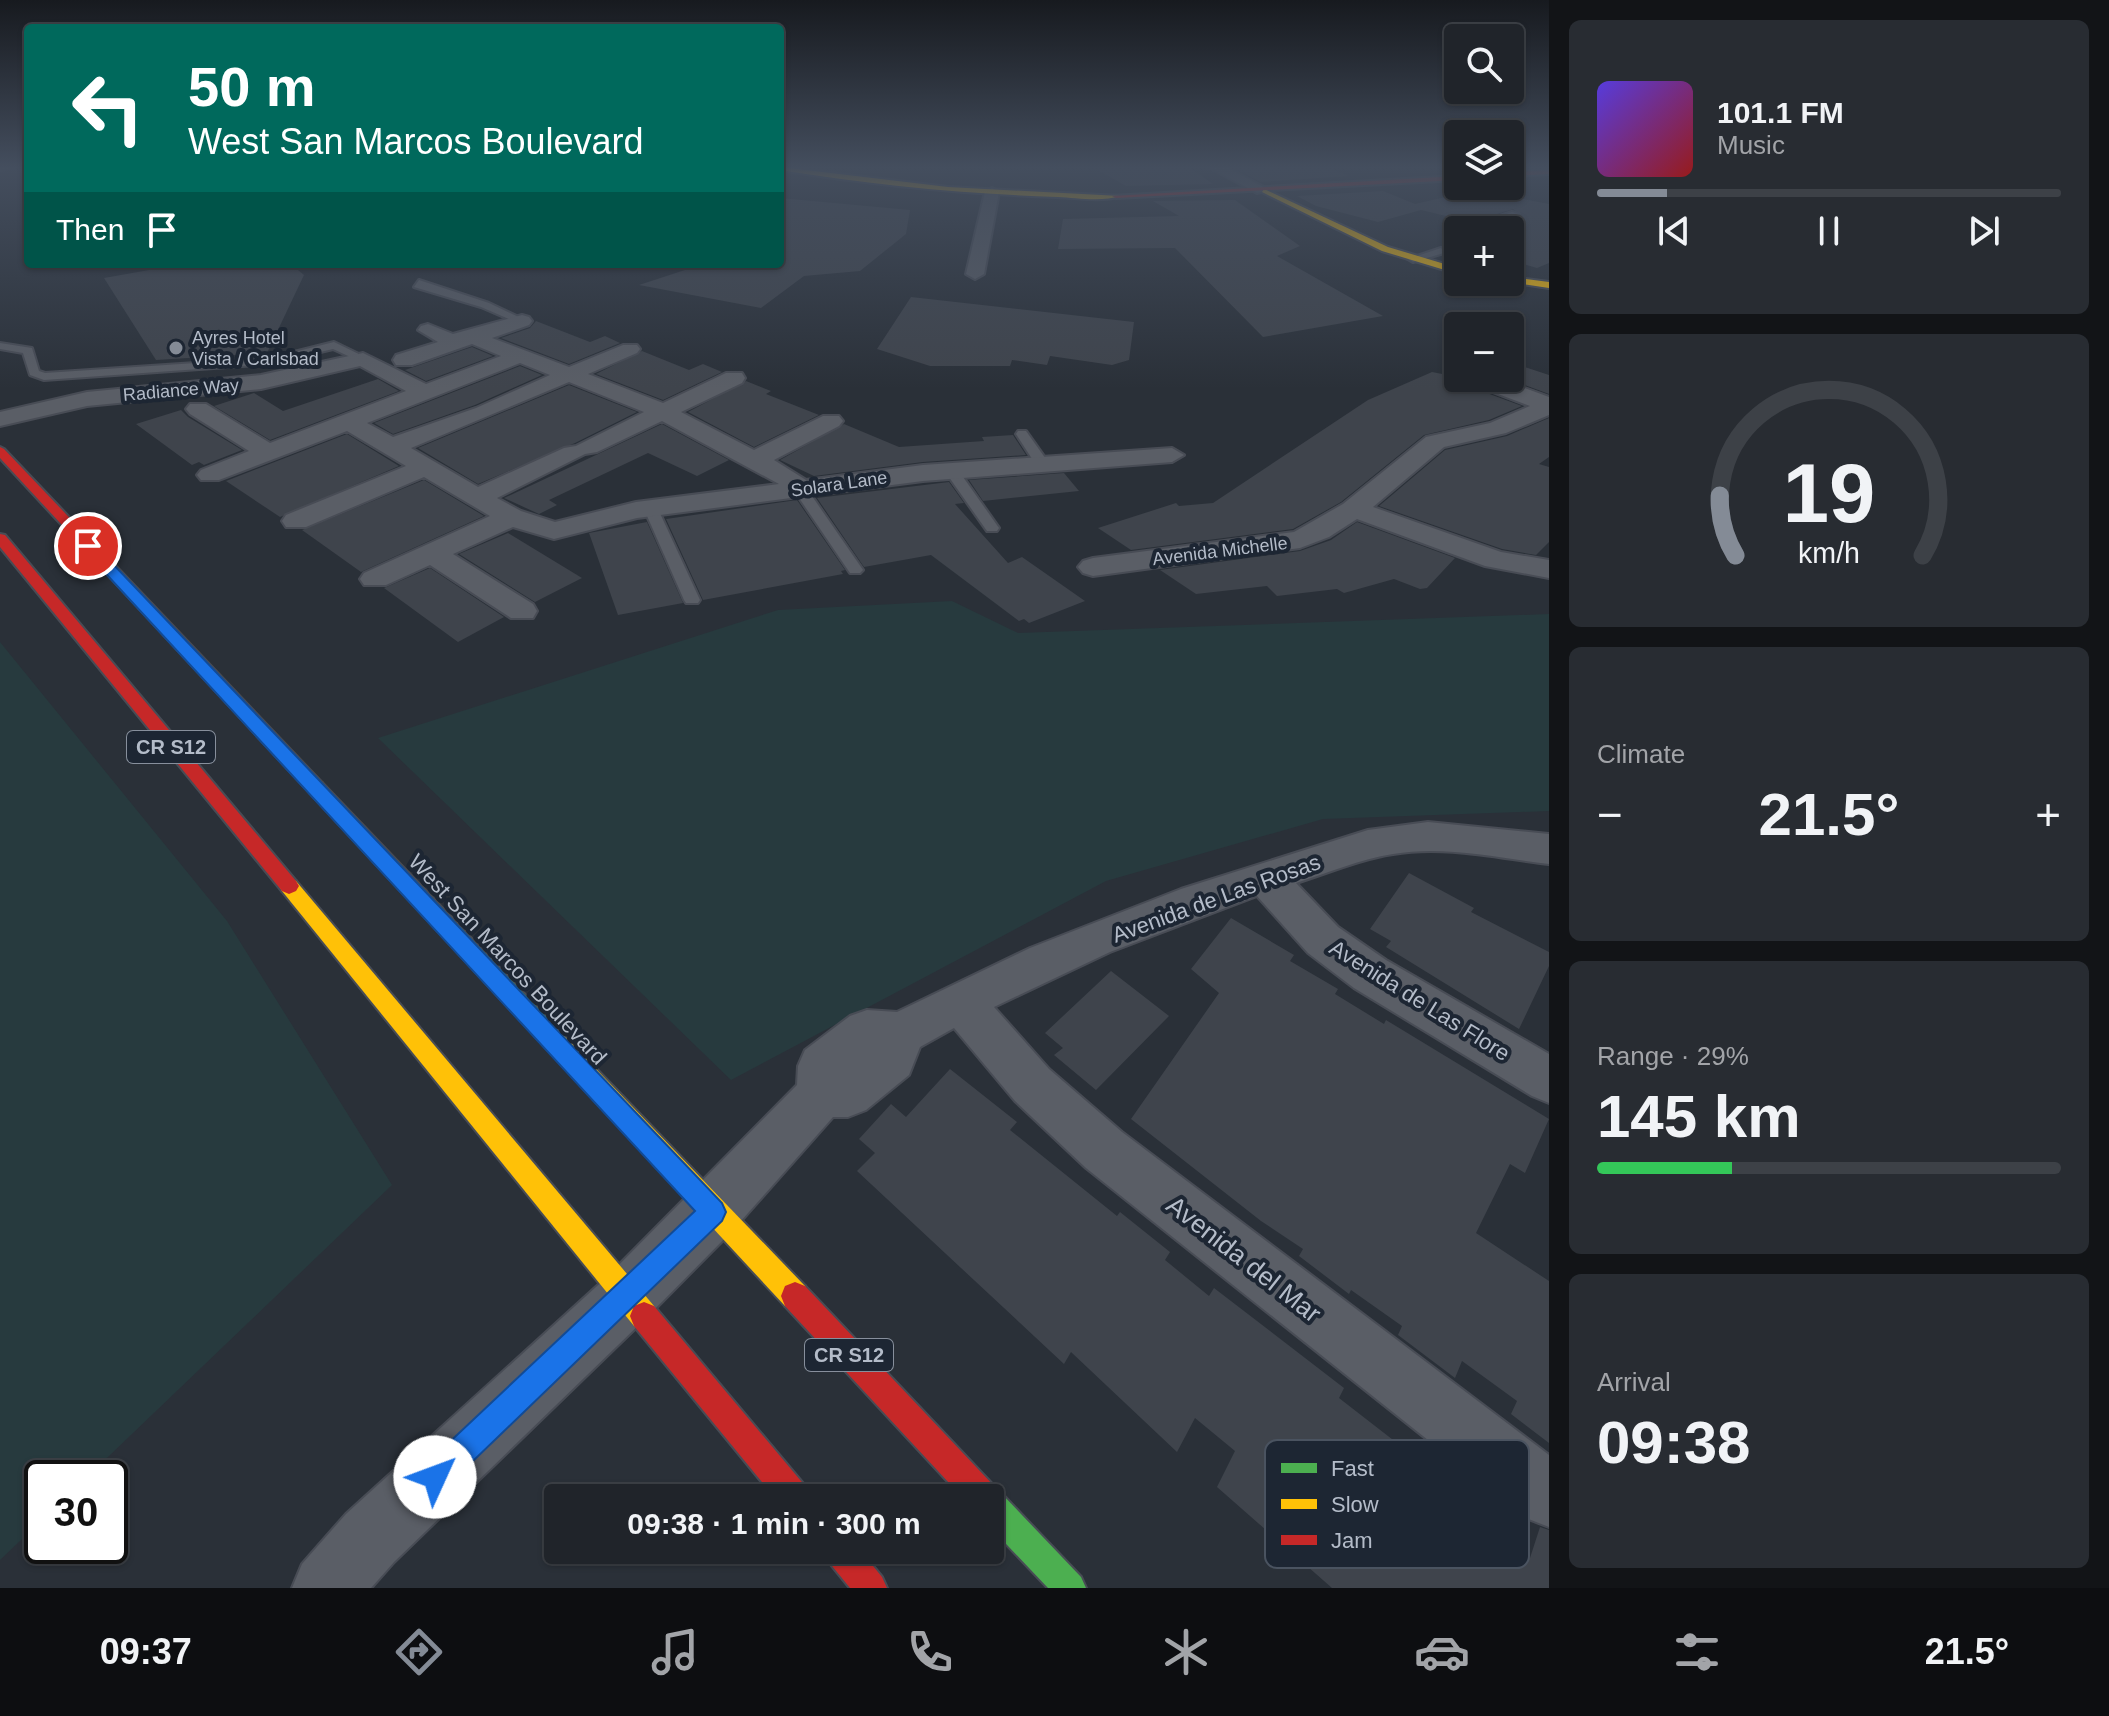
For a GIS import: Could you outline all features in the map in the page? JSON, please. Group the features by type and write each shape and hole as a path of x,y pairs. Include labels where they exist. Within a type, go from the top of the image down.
{"main road":[{"path":"1369,241 1444,267"},
{"path":"1524,282 1549,285"},
{"name":"West San Marcos Boulevard","path":"0,451 971,1484"},
{"name":"CR S12","path":"0,538 783,1484"},
{"path":"1004,1519 1070,1588"},
{"path":"851,1564 871,1588"}],"street":[{"path":"975,274 982,241"},
{"path":"404,360 522,321"},
{"path":"428,330 451,340 472,337 663,411 782,473 800,489"},
{"path":"391,447 630,349"},
{"path":"210,475 333,430 346,420 519,356"},
{"path":"363,359 424,392"},
{"name":"Radiance Way","path":"0,419 87,399 261,382 363,359"},
{"path":"477,497 734,378"},
{"path":"1513,392 1549,406"},
{"name":"Avenida Michelle","path":"1093,567 1300,540 1328,530 1357,510 1429,445 1454,435 1498,428 1549,406"},
{"path":"198,409 268,453"},
{"name":"Solara Lane","path":"346,420 511,517 554,531 651,509 951,470 1172,455"},
{"path":"754,460 831,421"},
{"path":"296,521 426,467"},
{"path":"1357,510 1495,560 1531,569 1549,569"},
{"path":"375,579 511,517"},
{"path":"432,553 522,611"},
{"name":"Avenida de Las Rosas","path":"326,1588 370,1538 713,1212 822,1094 848,1094 892,1059 901,1033 960,1001 1143,920 1265,877 1393,838 1458,839 1549,849"},
{"name":"Avenida de Las Flore","path":"1265,877 1323,940 1370,974 1549,1080"},
{"name":"Avenida del Mar","path":"960,1001 1032,1085 1104,1150 1478,1440"},
{"name":"Avenida del Mar","path":"1529,1479 1549,1495"}],"lane":[{"path":"1413,259 1441,251"},
{"path":"422,282 417,285 429,292 485,305 522,321"},
{"path":"0,346 28,350 34,373 44,377 270,361 334,345 363,359"},
{"path":"1022,434 1041,462"},
{"path":"951,470 992,528"},
{"path":"800,489 855,570"},
{"path":"651,509 692,600"}],"green space":[{"path":"952,601 1018,633 1549,614 1549,811 1323,819 1106,881 731,1080 378,738 778,610"},
{"path":"0,642 227,921 392,1185 105,1460 24,1460 24,1537 0,1560"}],"building":[{"path":"784,241 897,241 860,271 804,276 761,308 639,285 688,269 784,268"},
{"path":"1059,241 1293,241 1300,246 1277,256 1383,316 1263,337 1175,248 1058,249"},
{"path":"1524,241 1549,241 1549,263 1537,268 1524,264"},
{"path":"160,268 296,268 304,275 267,353 156,360 104,278"},
{"path":"911,297 1134,322 1129,360 1112,365 1050,356 1047,365 1012,360 1010,366 930,366 877,349"},
{"path":"536,321 590,342 605,336 620,343 569,364 501,338 530,328"},
{"path":"472,347 493,356 426,381 405,370"},
{"path":"642,351 689,370 703,364 722,372 663,400 596,374"},
{"path":"520,366 542,375 475,405 393,434 374,423"},
{"path":"1524,367 1549,375 1549,394 1524,385"},
{"path":"1432,372 1444,374 1444,392 1484,392 1522,406 1489,420 1424,435 1341,502 1293,529 1131,550 1098,528 1176,503 1179,506 1213,503 1368,400"},
{"path":"378,379 399,391 270,440 214,406 254,393 283,411"},
{"path":"746,381 771,391 766,394 819,415 754,447 688,412"},
{"path":"569,385 637,412 575,443 478,484 418,448"},
{"path":"181,410 242,450 204,465 199,462 192,465 136,424"},
{"path":"1549,418 1549,457 1539,464 1549,467 1549,542 1536,555 1502,549 1379,506 1445,450 1507,436"},
{"path":"662,424 729,460 697,476 648,453 549,500 557,505 539,514 504,498"},
{"path":"844,424 899,447 984,441 982,437 1013,435 1026,455 923,462 814,476 780,460"},
{"path":"347,434 399,466 280,517 226,481"},
{"path":"1064,473 1079,491 983,501 969,480"},
{"path":"424,480 484,516 361,572 302,530"},
{"path":"949,482 964,503 955,504 1008,563 1022,557 1085,601 1029,623 1024,619 1019,621 931,555 864,567 817,498"},
{"path":"797,500 845,570 841,571 843,574 703,600 666,519"},
{"path":"647,522 683,603 618,615 589,533"},
{"path":"1357,522 1455,558 1427,588 1420,589 1394,579 1344,593 1337,589 1277,596 1267,586 1196,594 1160,570 1300,551 1331,540"},
{"path":"508,533 582,578 535,602 459,554"},
{"path":"430,568 504,617 458,642 384,588"},
{"path":"1409,873 1474,908 1471,912 1549,952 1549,966 1519,1029 1386,947 1391,941 1370,929"},
{"path":"1231,918 1294,955 1290,961 1338,989 1335,994 1384,1024 1386,1020 1549,1119 1525,1173 1510,1164 1476,1233 1549,1281 1549,1443 1511,1414 1517,1401 1462,1361 1455,1378 1398,1335 1402,1326 1351,1290 1349,1294 1299,1256 1303,1249 1261,1221 1131,1119 1219,993 1191,969"},
{"path":"1111,971 1169,1016 1096,1090 1054,1055 1063,1048 1045,1033"},
{"path":"950,1069 1017,1122 1010,1130 1117,1216 1120,1212 1170,1252 1165,1260 1209,1296 1214,1288 1344,1388 1339,1398 1393,1440 1265,1440 1265,1529 1217,1487 1235,1451 1195,1418 1177,1452 1071,1352 1064,1364 857,1171 875,1153 859,1139 891,1104 906,1117"},
{"path":"1540,1527 1549,1530 1549,1588 1332,1588 1309,1568 1529,1568 1529,1557"}],"traffic: fast":[{"path":"316,788 543,1029"},
{"path":"1004,1519 1070,1588"}],"traffic: slow":[{"path":"1369,241 1444,267"},
{"path":"1524,282 1549,285"},
{"path":"289,886 644,1316"},
{"path":"543,1029 795,1296"}],"traffic: jam":[{"path":"0,451 316,788"},
{"path":"0,538 289,886"},
{"path":"795,1296 971,1484"},
{"path":"644,1316 783,1484"},
{"path":"851,1564 871,1588"}],"place":[{"name":"Ayres Hotel Vista / Carlsbad","path":"176,348"}],"route":[{"path":"88,546 713,1212 435,1477"}]}
